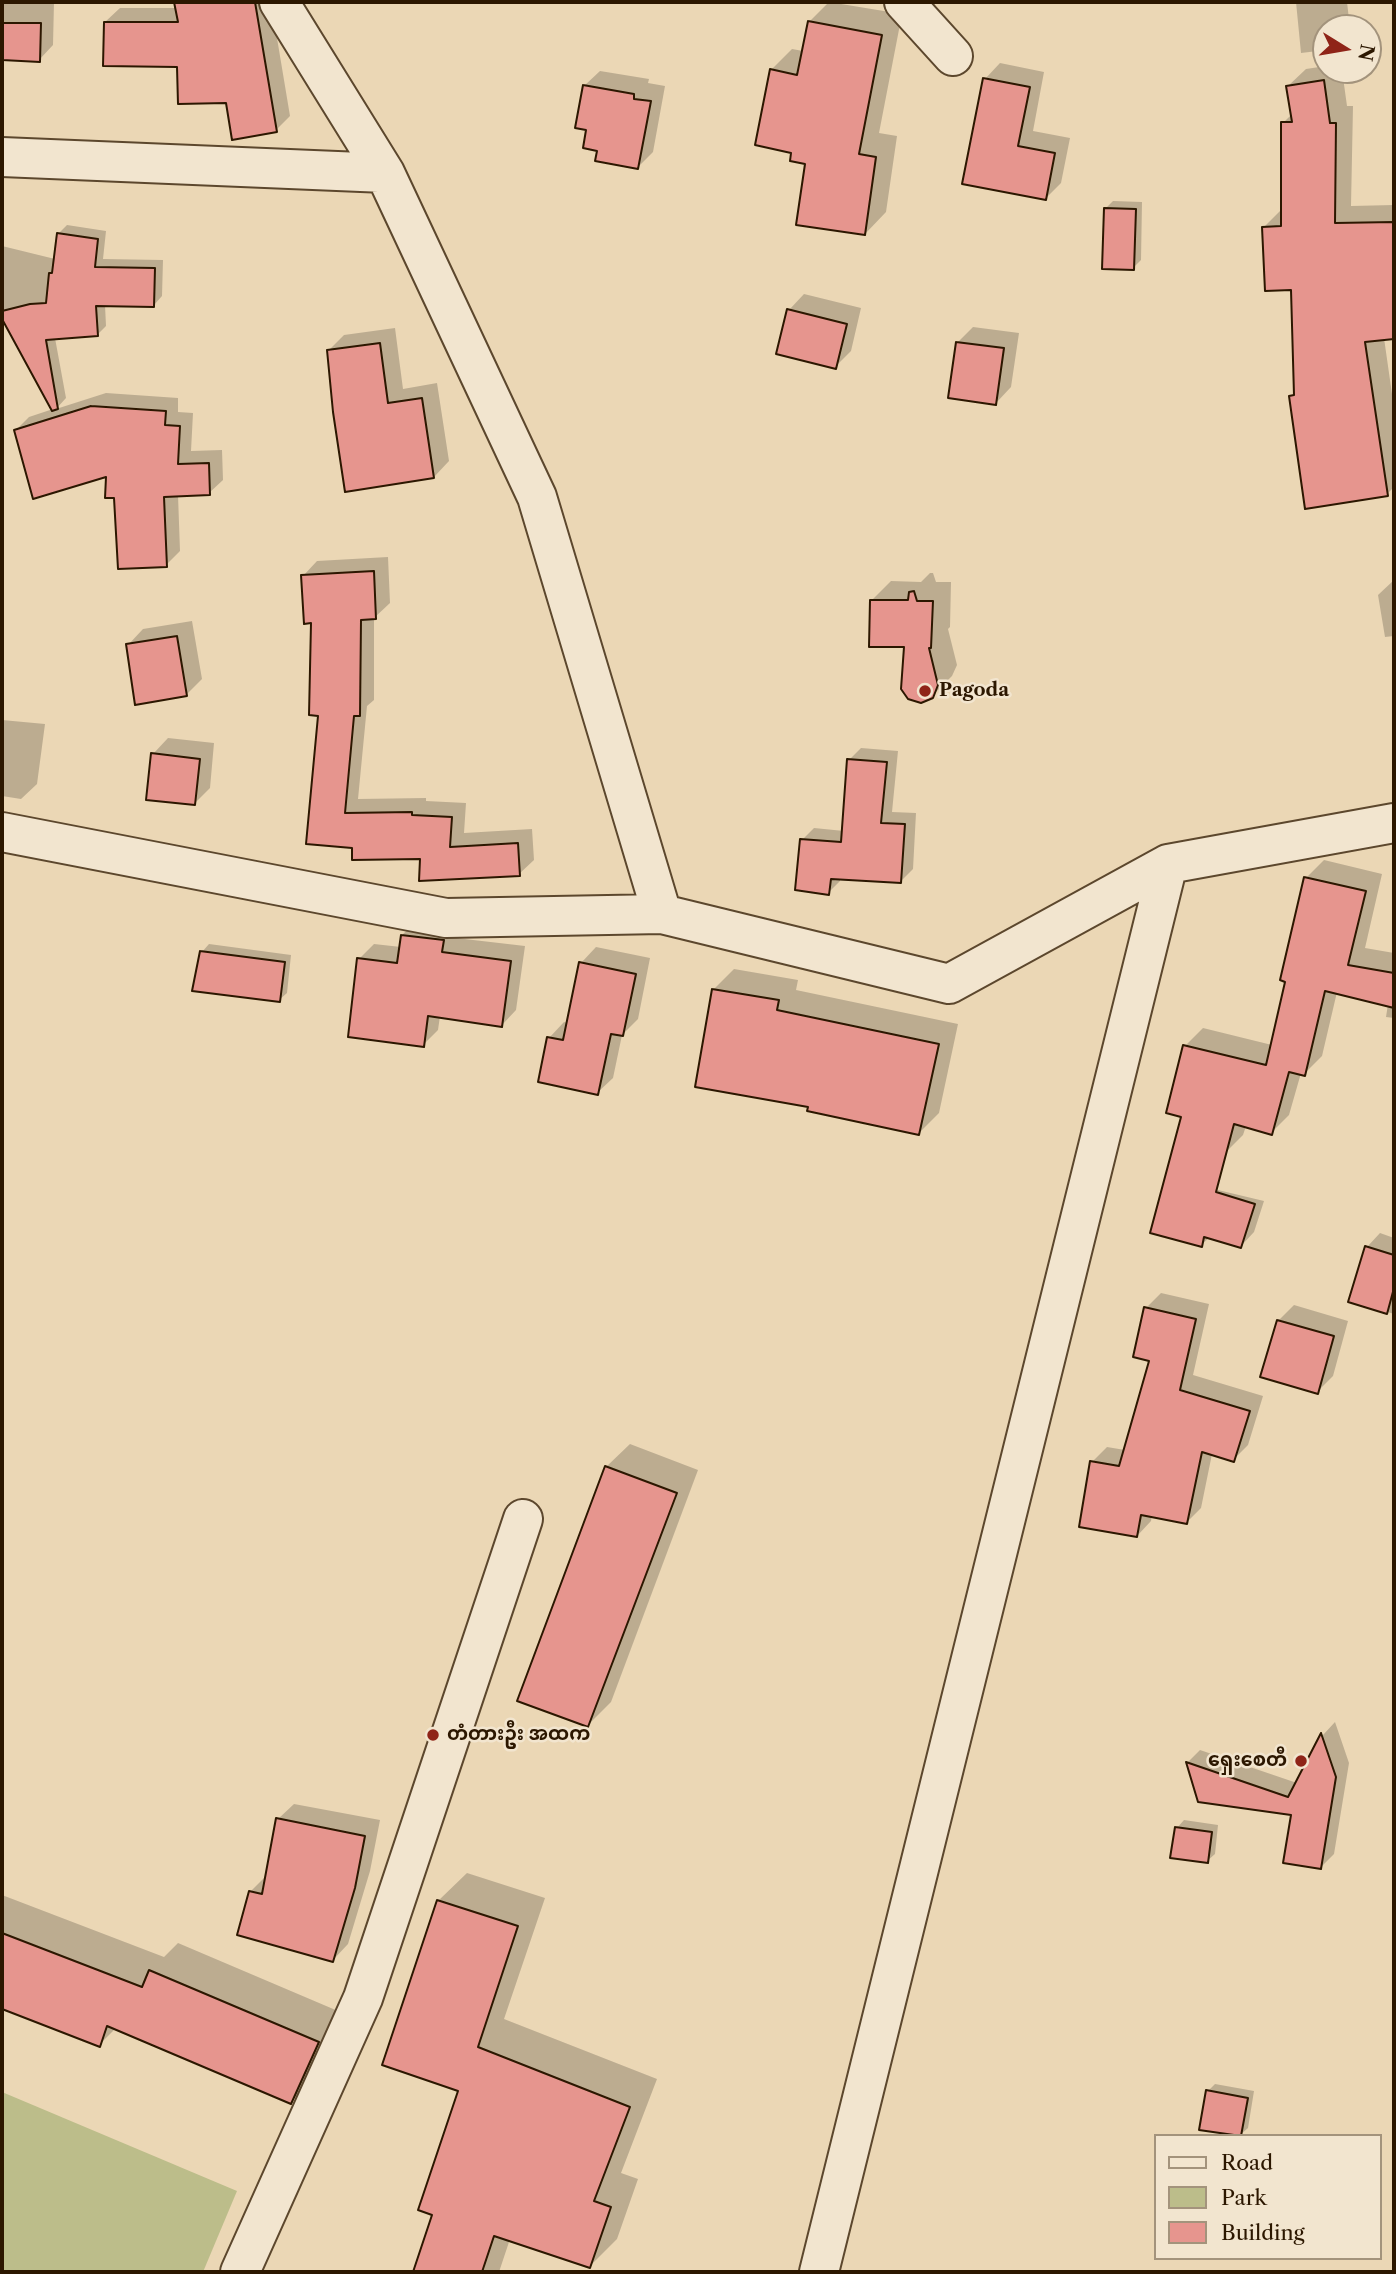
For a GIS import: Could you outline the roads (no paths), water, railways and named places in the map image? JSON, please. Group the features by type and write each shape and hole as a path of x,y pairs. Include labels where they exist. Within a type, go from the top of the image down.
{"street":[{"path":"279,2 386,173 537,497 662,914"},
{"path":"904,2 953,56"},
{"path":"2,157 386,173"},
{"path":"2,832 446,918 662,914 949,984 1168,864 1394,823"},
{"path":"819,2272 1168,864"},
{"path":"240,2272 363,1998 523,1518"}],"place":[{"name":"Pagoda","path":"925,691"},
{"name":"တံတားဦး အထက","path":"433,1735"},
{"name":"ရှေးစေတီ","path":"1301,1761"}]}
